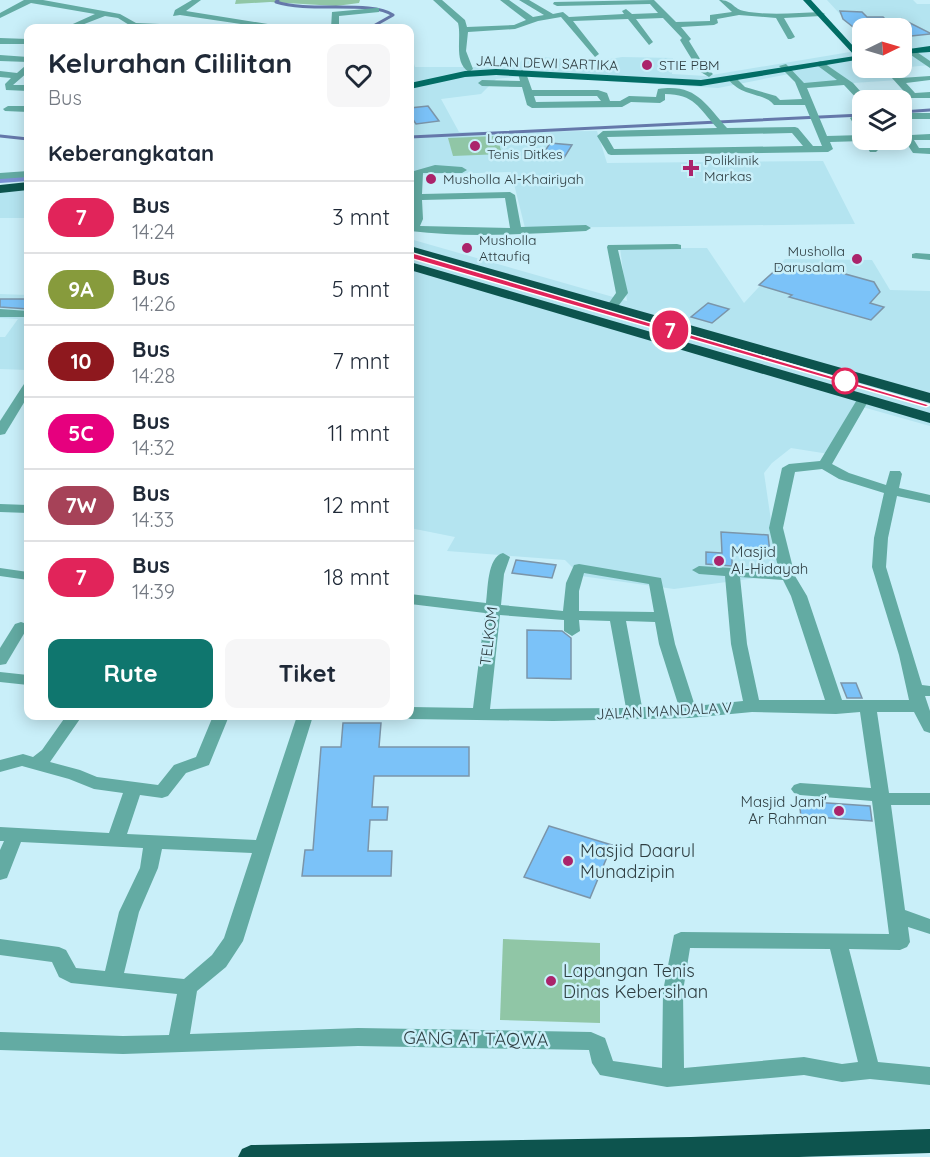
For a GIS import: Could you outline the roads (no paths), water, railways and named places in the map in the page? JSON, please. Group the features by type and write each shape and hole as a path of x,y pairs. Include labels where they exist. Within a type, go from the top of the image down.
{"highway":[{"path":"1,183 24,186"},
{"path":"0,196 24,195"},
{"path":"414,251 930,398"},
{"path":"414,267 930,418"},
{"path":"864,398 876,382"},
{"path":"251,1157 691,1149 930,1141"}],"main road":[{"path":"814,4 852,44"},
{"path":"912,50 930,47"},
{"name":"JALAN DEWI SARTIKA","path":"414,83 469,69 691,80 821,64 852,56"},
{"name":"JALAN DEWI SARTIKA","path":"414,83 477,72 556,75 675,87 732,79 852,56"}],"street":[{"path":"0,16 30,0 109,11 133,24"},
{"path":"167,24 175,19 178,12 198,0"},
{"path":"436,0 462,22 464,30 462,51 469,69"},
{"path":"504,0 532,20"},
{"path":"523,0 551,16"},
{"path":"725,1 737,0"},
{"path":"617,1 649,42"},
{"path":"556,2 651,1 685,36 687,39 684,40 694,57 709,74"},
{"path":"725,1 739,13"},
{"path":"556,2 565,17 595,54"},
{"path":"673,25 709,24 715,22 713,17 739,13 780,16 814,4"},
{"path":"188,6 226,12"},
{"path":"335,24 335,14 376,10"},
{"path":"78,24 109,11"},
{"path":"178,12 254,24"},
{"path":"464,30 523,26 532,20 551,16 665,15"},
{"path":"780,16 791,37"},
{"path":"510,28 517,39"},
{"path":"0,41 24,42"},
{"path":"912,57 930,73"},
{"path":"0,58 24,60"},
{"path":"821,64 854,90"},
{"path":"785,68 796,76 825,144"},
{"path":"24,72 9,84 9,88 24,88"},
{"path":"522,73 530,103 534,106 625,104 625,100 629,99 660,100 661,91 675,87 701,101 708,113 728,131 742,150"},
{"path":"897,81 930,73"},
{"path":"0,74 19,76"},
{"path":"556,75 553,90 557,93"},
{"path":"895,78 913,96 930,95"},
{"path":"732,79 742,89 773,98 777,103 807,102"},
{"path":"801,86 843,82"},
{"path":"482,83 557,93 603,94 606,104"},
{"path":"675,87 677,102"},
{"path":"8,109 24,109"},
{"path":"912,116 929,117"},
{"path":"808,148 797,130 606,133 602,136 611,151 808,148 852,140"},
{"path":"667,132 675,151"},
{"path":"912,138 930,137"},
{"path":"912,147 916,151 930,151"},
{"path":"414,225 418,222 419,196 416,181 418,172 440,168 462,170"},
{"path":"1,183 24,175"},
{"path":"419,196 510,195 516,229"},
{"path":"414,229 428,231 586,228"},
{"path":"612,307 622,293 612,247 677,247"},
{"path":"916,256 930,257"},
{"path":"0,313 24,314"},
{"path":"5,420 24,393"},
{"path":"825,465 864,398"},
{"path":"5,420 24,413"},
{"path":"836,708 799,596 788,576 776,528 788,470 795,466 825,465 834,472 891,490 930,499"},
{"path":"895,474 881,538 879,567 930,727"},
{"path":"0,508 24,509"},
{"name":"TELKOM","path":"482,715 492,608 497,574 503,557"},
{"path":"572,623 574,576 580,567 656,581 661,617 689,712"},
{"path":"699,570 788,576"},
{"path":"0,572 24,575"},
{"path":"732,572 739,644 752,706"},
{"path":"414,599 492,608 572,623 617,617 661,617"},
{"path":"617,617 635,713"},
{"path":"0,660 21,627"},
{"path":"0,677 24,680"},
{"name":"JALAN MANDALA V","path":"414,713 482,715 689,712 752,706 836,708 868,706 921,696"},
{"path":"673,1076 673,991 681,940 898,943 901,940 868,706"},
{"path":"35,764 48,754 71,720"},
{"path":"0,766 23,760 74,774 94,783 164,791 180,769 203,761 219,720"},
{"path":"178,1043 188,987 219,961 233,941 304,720"},
{"path":"116,839 134,788"},
{"path":"800,789 930,799"},
{"path":"0,873 8,835 154,840 264,847"},
{"path":"113,981 129,912 149,868 154,840"},
{"path":"897,915 930,927"},
{"path":"838,943 870,1070"},
{"path":"0,947 54,953 62,957 64,969 71,975 188,987"},
{"name":"GANG AT TAQWA","path":"0,1041 178,1043 358,1037 591,1041 598,1044 603,1067 614,1072 667,1078 804,1066 842,1073 870,1070 930,1076"}],"waterway":[{"path":"278,0 276,2 305,7 370,8 393,15 377,24"},
{"path":"912,111 930,110"},
{"path":"414,137 852,115"},
{"path":"0,136 24,139"},
{"path":"0,180 24,178"}],"place":[{"name":"STIE PBM","path":"647,65"},
{"name":"Lapangan Tenis Ditkes","path":"475,146"},
{"name":"Poliklinik Markas","path":"691,168"},
{"name":"Musholla Al-Khairiyah","path":"431,179"},
{"name":"Musholla Attaufiq","path":"467,248"},
{"name":"Musholla Darusalam","path":"857,259"},
{"name":"Masjid Al-Hidayah","path":"719,561"},
{"name":"Masjid Jami' Ar Rahman","path":"839,811"},
{"name":"Masjid Daarul Munadzipin","path":"568,861"},
{"name":"Lapangan Tenis Dinas Kebersihan","path":"551,981"}]}
